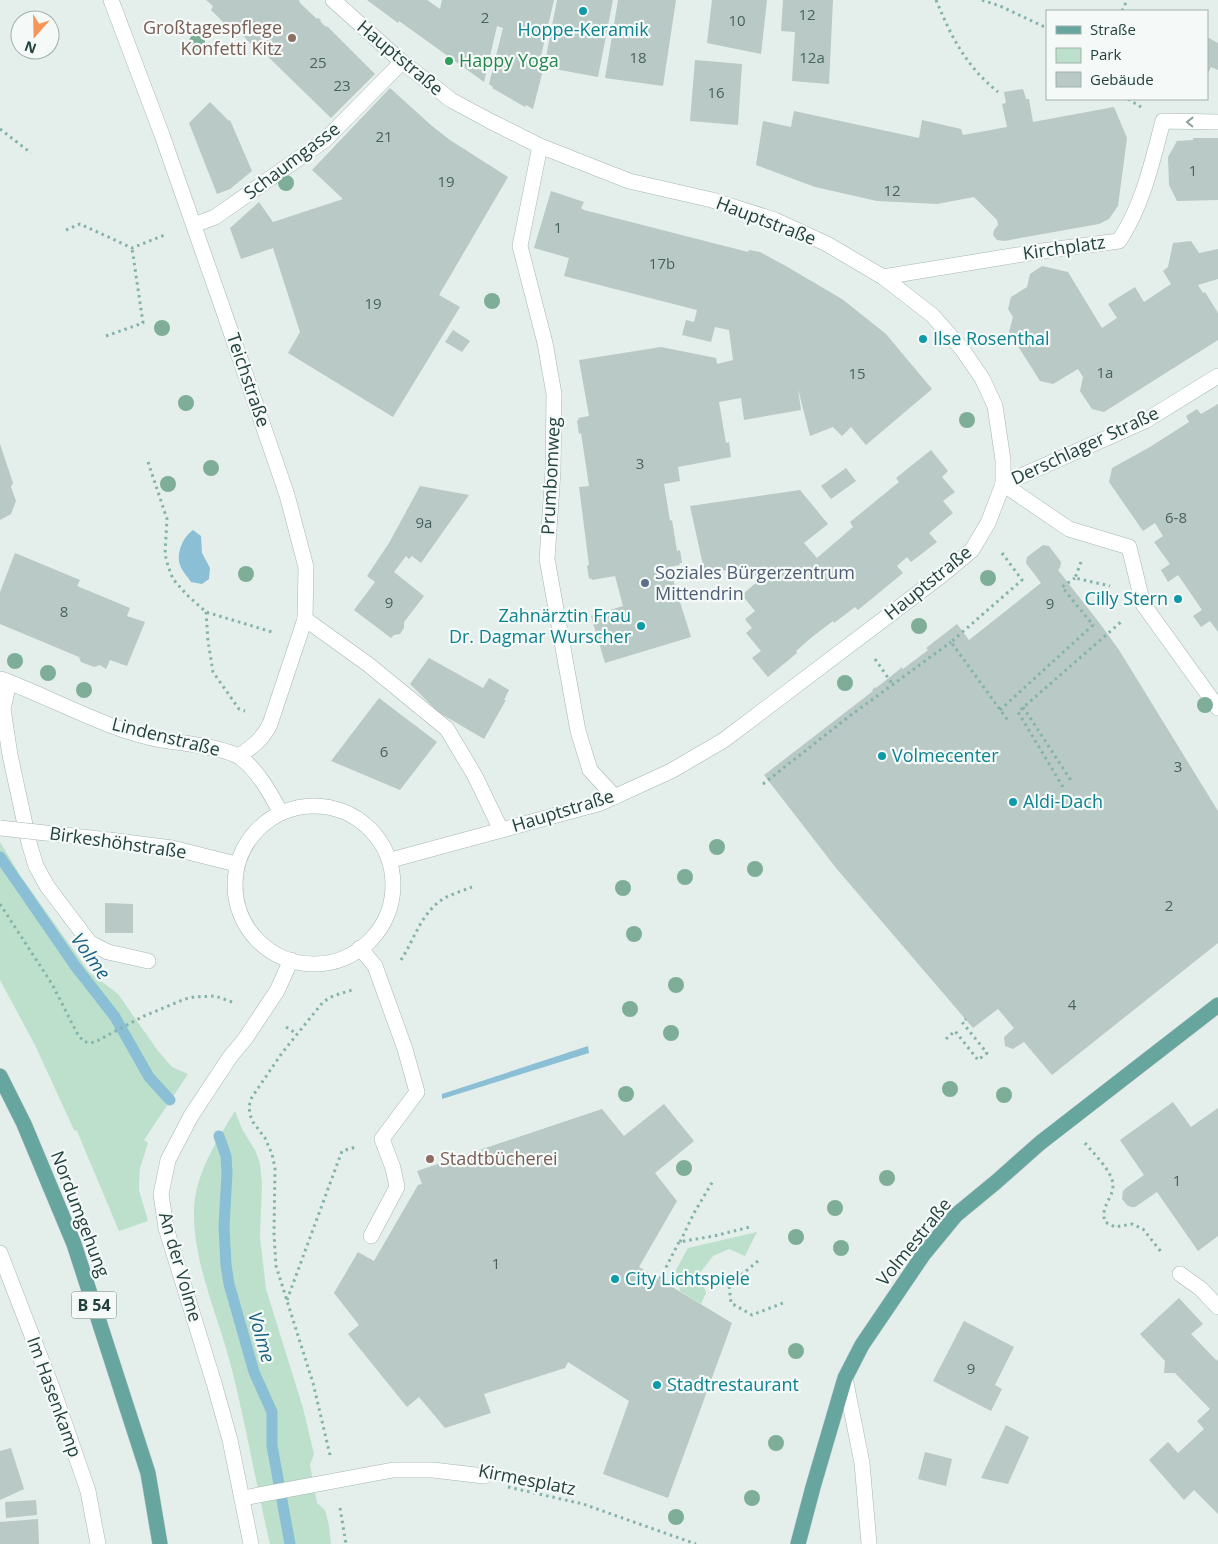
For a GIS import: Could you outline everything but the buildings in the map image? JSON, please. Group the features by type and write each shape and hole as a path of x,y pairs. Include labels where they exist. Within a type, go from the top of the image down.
{"main road":[{"name":"Volmestraße","path":"798,1544 845,1378 862,1345 923,1255 951,1222 1040,1143 1218,1005"},
{"name":"Nordumgehung","path":"0,1076 24,1124 74,1244 148,1473 160,1544"}],"street":[{"name":"Teichstraße","path":"111,0 162,135 287,495 306,567 305,618 268,730 255,745 239,756"},
{"name":"Hauptstraße","path":"334,0 402,62 451,100 540,146 629,181 712,200 775,220 827,244 883,277 932,315 962,349 982,378 995,406 1001,442 1003,484 985,529 972,550 942,575 724,740 671,771 615,797 391,860"},
{"name":"Schaumgasse","path":"194,225 216,217 325,140 402,62"},
{"name":"Kirchplatz","path":"883,277 1042,250 1119,241 1128,227 1142,195 1163,121 1218,122"},
{"name":"Prumbomweg","path":"540,146 520,246 545,342 554,394 553,471 547,559 578,731 590,770 615,797"},
{"name":"Derschlager Straße","path":"1003,484 1145,421 1218,376"},
{"path":"1003,484 1069,529 1129,547 1143,604 1218,708"},
{"path":"305,618 369,665 446,729 475,776 501,830"},
{"path":"5,680 3,709 10,754 29,843 36,866 47,886 90,943 108,952 148,961"},
{"name":"Lindenstraße","path":"5,680 119,728 160,740 203,746 239,756 258,774 281,812"},
{"path":"310,806 339,811 356,819 376,837 382,843 391,860 396,877 395,895 387,918 374,937 360,948 339,960 313,964 291,960 272,951 258,941 245,923 236,905 233,886 236,864 243,848 265,823 281,812 310,806"},
{"name":"Birkeshöhstraße","path":"0,828 172,848 236,864"},
{"path":"360,948 375,966 402,1041 417,1092 382,1139 393,1168 397,1186 371,1236"},
{"name":"An der Volme","path":"252,1544 230,1440 166,1228 161,1194 170,1155 191,1116 277,992 291,960"},
{"name":"Im Hasenkamp","path":"0,1253 53,1390 88,1491 98,1544"},
{"path":"1180,1274 1201,1289 1218,1307"},
{"path":"845,1378 862,1463 870,1544"},
{"path":"243,1498 333,1485 393,1470 433,1470 484,1476"}],"path":[{"path":"936,0 960,51 973,70 998,92"},
{"path":"982,0 1000,6 1046,28"},
{"path":"0,129 31,153"},
{"path":"66,230 80,224 132,248 194,225"},
{"path":"106,336 143,323 132,248"},
{"path":"148,462 167,519 165,554 173,579 206,612 242,622"},
{"path":"763,784 951,642 1022,580 985,529"},
{"path":"1000,710 1093,625 1062,587 1075,578 1091,536"},
{"path":"1075,578 1112,586"},
{"path":"1063,786 1018,712 1143,604"},
{"path":"206,612 213,672 224,689"},
{"path":"951,642 1009,722"},
{"path":"1023,707 1072,782"},
{"path":"0,904 52,984 83,1041 95,1042 144,1016 185,999 204,996 224,998 262,1014"},
{"path":"946,1039 954,1032 978,1060 987,1053 962,1022 966,1019"},
{"path":"297,1034 252,1097 250,1115 272,1154 275,1168 274,1234 276,1266 313,1383 346,1544"},
{"path":"1067,1121 1110,1174 1113,1185 1102,1214 1105,1222 1115,1227 1132,1224 1143,1229 1180,1274"},
{"path":"287,1301 342,1151 382,1139"},
{"path":"660,1279 713,1181"},
{"path":"680,1242 750,1227"},
{"path":"758,1261 729,1285 731,1303 752,1315 783,1303"},
{"name":"Kirmesplatz","path":"507,1487 582,1504 696,1544"}],"green space":[{"path":"0,842 20,875 89,972 118,994 158,1051 172,1067 188,1074 144,1140 148,1143 140,1168 139,1190 148,1221 119,1231 77,1131 74,1130 35,1045 0,980"},
{"path":"235,1111 242,1129 256,1152 260,1164 262,1183 260,1237 266,1289 303,1408 314,1454 310,1465 317,1503 325,1510 331,1544 270,1544 231,1366 198,1253 194,1215 197,1187 207,1160"},
{"path":"757,1232 745,1256 729,1249 713,1256 700,1273 706,1293 701,1304 680,1291 676,1270 688,1248"}],"water":[{"path":"193,530 201,536 202,553 210,568 209,579 202,584 191,582 182,569 179,560 181,546"},
{"path":"588,1046 589,1053 442,1099 442,1094"}],"waterway":[{"name":"Volme","path":"0,857 76,967 115,1017 149,1077 170,1100"},
{"name":"Volme","path":"219,1136 226,1156 224,1227 229,1284 254,1372 272,1412 272,1446 290,1544"}],"place":[{"name":"Hoppe-Keramik","path":"583,11"},
{"name":"Großtagespflege Konfetti Kitz","path":"292,38"},
{"name":"Happy Yoga","path":"449,61"},
{"name":"Ilse Rosenthal","path":"923,339"},
{"name":"Soziales Bürgerzentrum Mittendrin","path":"645,583"},
{"name":"Cilly Stern","path":"1178,599"},
{"name":"Zahnärztin Frau Dr. Dagmar Wurscher","path":"641,626"},
{"name":"Volmecenter","path":"882,756"},
{"name":"Aldi-Dach","path":"1013,802"},
{"name":"Stadtbücherei","path":"430,1159"},
{"name":"City Lichtspiele","path":"615,1279"},
{"name":"Stadtrestaurant","path":"657,1385"}]}
